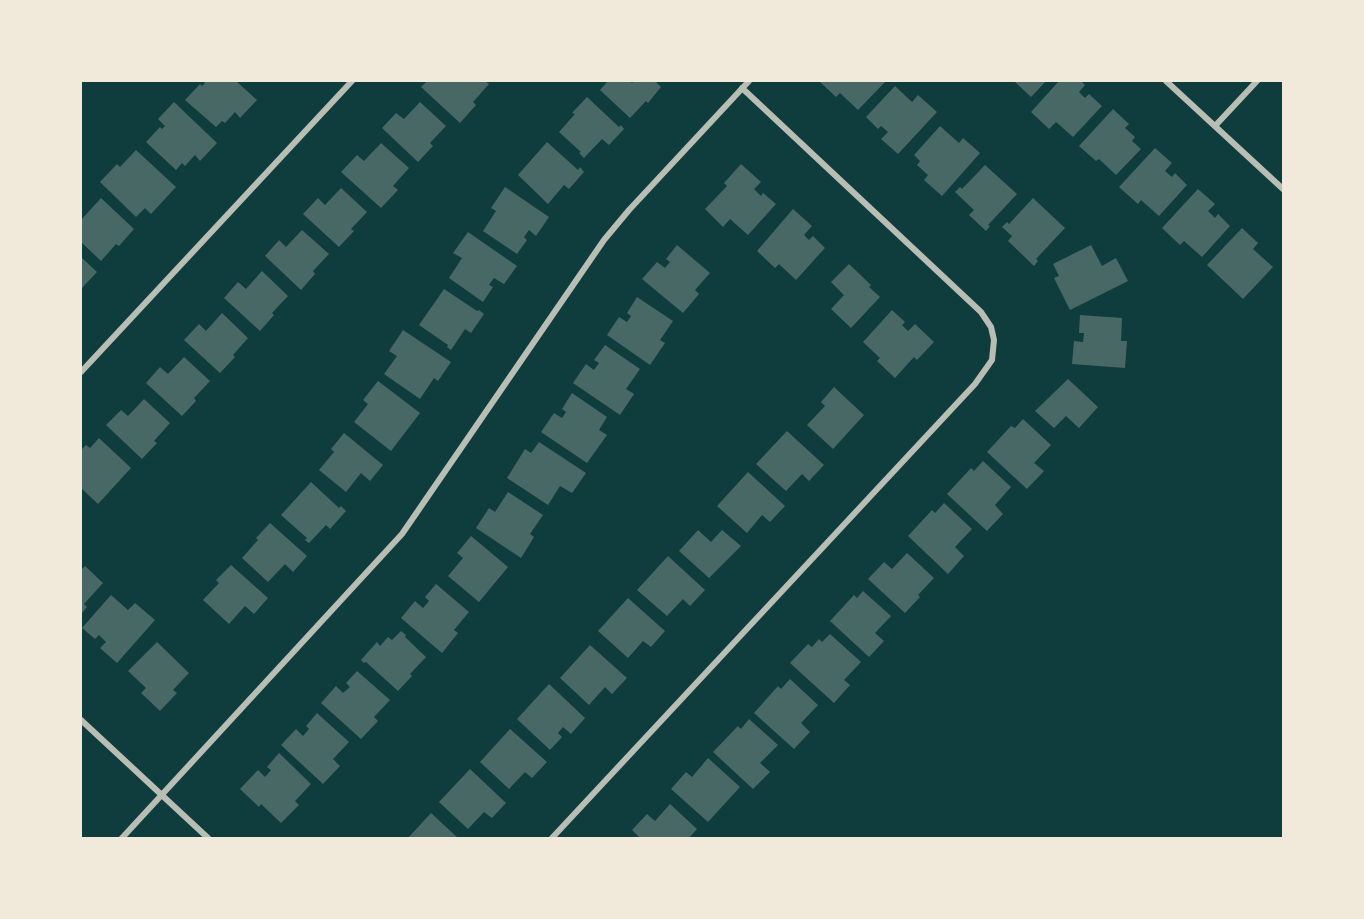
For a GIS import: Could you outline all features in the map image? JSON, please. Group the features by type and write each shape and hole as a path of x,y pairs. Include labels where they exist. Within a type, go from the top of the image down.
{"street":[{"path":"81,372 352,81"},
{"path":"122,838 402,534 604,240 749,81"},
{"path":"1166,81 1283,189"},
{"path":"1215,126 1257,81"},
{"path":"552,838 975,384 992,360 994,340 991,327 981,312 742,88"},
{"path":"81,720 208,838"}],"building":[{"path":"203,81 236,81 257,100 240,118 235,112 225,123 222,121 216,127 185,100 200,84 202,86 205,83"},
{"path":"427,81 485,81 489,84 473,102 476,105 460,123 421,87"},
{"path":"608,81 630,81 632,83 634,81 655,81 661,87 648,103 646,101 630,118 600,90"},
{"path":"819,81 886,81 858,110 840,93 836,97"},
{"path":"1014,81 1046,81 1031,97"},
{"path":"1059,81 1081,81 1085,85 1079,92 1085,98 1089,94 1102,106 1073,137 1056,122 1049,129 1031,112"},
{"path":"895,86 912,102 918,95 937,112 898,154 881,139 888,132 881,126 878,129 866,117"},
{"path":"587,97 624,129 609,145 602,139 584,158 579,153 581,152 559,132"},
{"path":"174,102 217,143 200,161 195,155 185,166 182,163 176,170 146,142 160,127 162,129 165,126 158,119"},
{"path":"420,102 446,126 430,143 433,146 418,162 382,128 396,113 404,119"},
{"path":"1113,109 1129,124 1125,128 1135,137 1132,141 1141,149 1116,175 1099,159 1096,161 1079,146"},
{"path":"940,126 959,143 963,138 980,153 942,196 924,180 928,175 917,165 920,161 914,155"},
{"path":"547,142 578,170 580,167 584,172 569,189 564,185 548,204 518,175"},
{"path":"381,143 409,168 393,186 398,190 381,208 341,172 357,155 364,161"},
{"path":"1155,148 1172,163 1165,171 1172,177 1175,173 1187,185 1159,216 1141,200 1138,204 1119,187"},
{"path":"136,150 176,187 151,214 145,208 136,217 100,182 117,164 120,167"},
{"path":"741,164 761,182 754,189 761,196 763,193 776,204 748,235 730,219 723,227 705,209 727,186 724,183"},
{"path":"985,165 1017,194 988,225 990,226 986,231 969,215 974,210 955,192 960,187 962,189"},
{"path":"505,187 549,217 536,236 529,230 524,237 527,240 517,254 483,231 496,211 491,208"},
{"path":"341,188 367,212 351,229 354,231 339,247 303,214 318,198 325,205"},
{"path":"1198,189 1215,204 1208,211 1215,218 1218,214 1230,226 1202,257 1184,241 1180,245 1162,228"},
{"path":"101,198 134,229 101,261 81,242 81,220"},
{"path":"1033,198 1065,228 1036,259 1038,261 1034,266 1008,241 1012,236 1002,227 1007,222 1009,224"},
{"path":"793,209 812,226 804,235 809,240 813,236 825,248 796,280 779,264 775,268 757,251"},
{"path":"1242,228 1258,243 1253,249 1273,267 1243,299 1207,265"},
{"path":"302,230 329,254 313,271 315,274 301,290 265,256 279,240 286,247"},
{"path":"468,232 517,266 504,284 494,278 489,285 493,287 483,302 449,278 462,258 453,253"},
{"path":"677,245 710,273 695,290 699,294 683,313 642,279 657,262 665,268 670,262 666,259"},
{"path":"1091,245 1102,266 1116,258 1128,281 1070,310 1054,278 1059,276 1053,264"},
{"path":"81,257 97,272 81,289"},
{"path":"849,264 880,297 851,328 831,309 844,295 831,282"},
{"path":"262,271 288,296 272,313 274,315 260,331 224,298 238,282 246,289"},
{"path":"444,289 484,314 471,333 465,329 451,350 447,347 448,345 419,325"},
{"path":"637,297 673,321 660,340 665,343 650,365 607,335 619,317 627,322 631,316 627,313"},
{"path":"892,310 905,322 902,325 908,331 915,324 934,342 917,360 914,357 895,378 877,361 880,358 863,342"},
{"path":"222,313 248,338 220,373 184,340 199,324 206,331"},
{"path":"1080,315 1122,318 1121,341 1127,341 1125,368 1072,364 1074,341 1083,342 1084,333 1079,333"},
{"path":"403,330 451,362 438,381 434,378 420,399 384,374 397,356 389,351"},
{"path":"605,345 640,369 626,389 634,394 620,415 573,383 586,364 594,370 599,363 594,360"},
{"path":"184,357 210,381 194,398 196,401 182,416 146,383 160,367 168,374"},
{"path":"1068,379 1098,407 1079,428 1066,416 1054,428 1035,411"},
{"path":"378,381 420,413 391,451 354,422 368,404 363,400"},
{"path":"834,387 864,415 833,449 807,425 825,406 821,402"},
{"path":"572,393 607,417 599,430 607,435 587,463 541,432 554,413 562,418 566,412 562,409"},
{"path":"144,399 170,423 154,441 157,443 142,459 106,425 121,410 128,416"},
{"path":"1023,419 1051,445 1034,463 1044,471 1027,489 987,452 1011,426 1015,428"},
{"path":"787,431 824,465 809,481 802,474 786,491 756,464"},
{"path":"344,433 383,465 370,481 361,473 346,492 319,470 334,452 331,449"},
{"path":"99,438 131,468 98,504 81,488 81,450 86,445 90,448"},
{"path":"539,442 586,473 572,493 560,486 548,505 507,478 525,449 531,453"},
{"path":"983,461 1011,487 995,505 1003,514 987,531 947,494 971,468 974,471"},
{"path":"748,472 785,506 770,522 762,515 747,533 717,506"},
{"path":"311,482 339,508 341,506 346,511 330,529 326,525 309,543 305,540 307,538 281,515"},
{"path":"508,492 543,515 530,534 534,537 521,558 476,528 489,508 495,512"},
{"path":"944,503 972,529 955,547 964,556 948,574 908,536 932,510 935,513"},
{"path":"270,523 307,556 293,572 285,564 268,582 242,558"},
{"path":"698,530 711,542 722,530 741,546 709,578 679,551"},
{"path":"471,536 508,567 479,602 448,576 463,558 457,553"},
{"path":"907,553 934,578 905,613 868,579 884,562 892,569"},
{"path":"668,556 705,590 690,606 683,599 667,616 637,590"},
{"path":"231,565 268,598 254,614 245,606 229,624 203,600 219,583 216,580"},
{"path":"85,566 103,583 84,604 87,607 81,614 81,570"},
{"path":"436,584 469,612 454,630 458,633 442,653 401,618 415,601 423,608 429,601 425,597"},
{"path":"863,591 891,616 875,633 884,641 869,657 830,621 854,595 857,598"},
{"path":"111,595 128,610 135,603 155,620 117,663 100,648 106,642 99,635 95,639 82,628"},
{"path":"628,598 665,631 651,647 643,641 628,658 598,631"},
{"path":"401,631 426,657 398,691 361,660 377,642 380,646 388,637 392,640"},
{"path":"830,634 861,662 844,680 850,685 834,703 790,663 808,644 812,647 819,639 822,642"},
{"path":"157,642 189,673 173,690 177,693 160,711 141,693 146,688 128,671"},
{"path":"590,645 627,678 612,694 605,687 589,705 560,678"},
{"path":"357,671 390,700 374,717 378,721 361,739 321,703 336,686 343,693 350,687 346,683"},
{"path":"790,679 818,705 801,723 810,732 794,749 754,713 778,686 781,689"},
{"path":"549,684 585,718 571,734 563,727 558,733 562,737 550,750 517,719"},
{"path":"317,713 349,742 333,759 340,766 323,784 281,745 296,729 303,736 309,729 306,726"},
{"path":"749,719 778,745 760,763 770,772 753,789 713,752 738,726 741,729"},
{"path":"510,729 547,762 532,778 525,772 509,789 480,762"},
{"path":"279,753 311,784 295,801 299,805 281,823 261,804 259,807 240,789 258,770 265,777 271,770 267,767"},
{"path":"708,758 740,787 708,822 671,789 686,772 692,777"},
{"path":"470,769 506,803 492,818 484,812 468,829 439,802"},
{"path":"670,804 697,829 689,838 640,838 632,830 647,814 655,821"},
{"path":"431,813 458,838 408,838"}]}
